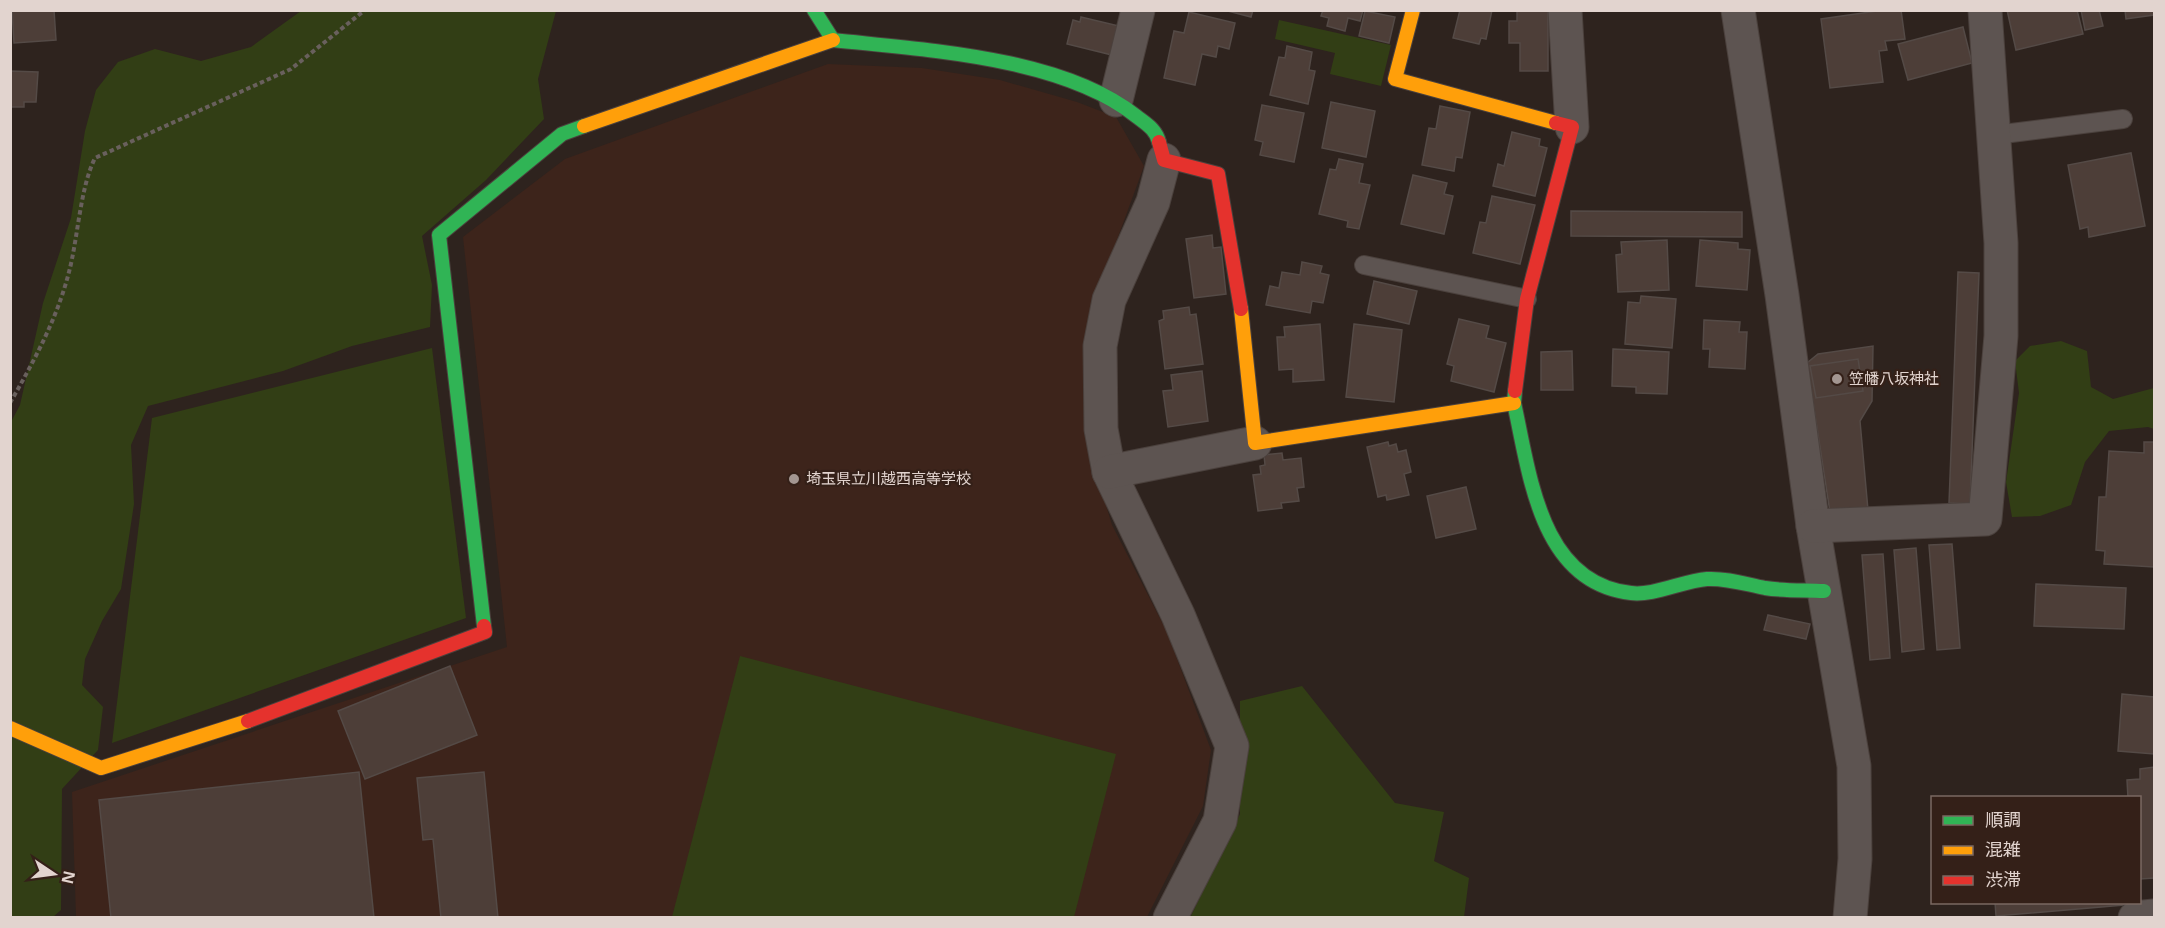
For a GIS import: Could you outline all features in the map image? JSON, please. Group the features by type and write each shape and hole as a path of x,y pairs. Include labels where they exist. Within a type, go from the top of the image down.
{"street":[{"path":"814,10 833,40"},
{"path":"1116,100 1138,10"},
{"path":"1413,10 1395,79 1572,127"},
{"path":"1565,10 1572,127 1527,298 1514,403 1535,497 1562,555 1582,576 1606,588 1633,594 1706,579 1728,579 1766,588 1824,591"},
{"path":"1737,10 1782,295 1813,526 1854,765 1855,859 1850,918"},
{"path":"1813,526 1985,519 2001,336 2001,243 1985,10"},
{"path":"10,728 101,768 278,711 486,632 439,235 562,134 833,40 936,51 1039,70 1116,100 1157,133 1164,160 1153,202 1109,300 1100,346 1101,429 1109,472 1178,615 1232,746 1220,821 1170,918"},
{"path":"1164,160 1218,174 1241,310 1255,443"},
{"path":"1109,472 1255,443 1514,403"},
{"path":"2135,918 2154,916"}],"lane":[{"path":"1995,135 2123,119"},
{"path":"1364,265 1527,298"}],"path":[{"path":"10,403 42,345 58,306 69,272 95,158 291,69 365,10"}],"shaded area":[{"name":"埼玉県立川越西高等学校","path":"828,64 922,68 1000,80 1077,102 1116,117 1144,166 1088,319 1084,433 1112,525 1167,632 1211,750 1203,806 1147,917 76,917 72,792 507,647 463,237 565,159"}],"green space":[{"path":"301,11 556,11 538,79 544,119 486,180 422,236 432,285 430,327 352,346 283,371 148,406 131,445 134,504 121,589 102,621 85,659 82,685 103,707 98,750 62,789 61,910 53,917 11,918 11,422 20,405 43,303 71,218 85,131 96,90 118,62 155,49 201,61 251,47"},
{"path":"1279,20 1391,45 1381,86 1330,74 1335,53 1275,39"},
{"path":"2061,341 2087,351 2091,387 2113,399 2154,388 2154,429 2148,427 2109,431 2085,462 2071,505 2040,516 2012,517 2006,482 2019,393 2015,361 2030,346"},
{"path":"432,348 466,618 112,743 152,418"},
{"path":"740,656 1116,754 1074,917 672,917"},
{"path":"1302,686 1395,803 1444,812 1434,861 1469,878 1464,917 1190,918 1240,814 1240,701"}],"building":[{"path":"12,10 54,10 56,40 14,43"},
{"path":"1224,10 1253,10 1251,17"},
{"path":"1323,10 1363,10 1360,21 1348,18 1345,31 1327,26 1329,18 1321,16"},
{"path":"1460,10 1492,10 1486,39 1481,38 1479,44 1453,38"},
{"path":"1517,10 1548,10 1548,71 1520,71 1520,43 1509,43 1509,21 1517,21"},
{"path":"1884,10 1901,10 1905,39 1885,41 1887,50 1879,51 1883,82 1830,88 1821,19"},
{"path":"2007,10 2077,10 2083,34 2016,50"},
{"path":"2081,10 2099,10 2103,26 2085,30"},
{"path":"2125,10 2154,10 2154,15 2126,19"},
{"path":"1365,11 1395,17 1389,43 1359,36"},
{"path":"1189,12 1235,23 1229,49 1218,46 1216,57 1202,54 1195,85 1164,78 1174,31 1184,33"},
{"path":"1081,17 1119,26 1112,55 1067,44 1073,20 1080,22"},
{"path":"1963,27 1972,63 1908,80 1898,44"},
{"path":"1287,46 1312,52 1309,70 1315,71 1308,104 1270,95 1279,57 1285,58"},
{"path":"10,71 38,72 36,102 24,102 24,107 10,107"},
{"path":"1331,102 1375,111 1366,157 1322,148"},
{"path":"1262,105 1304,113 1294,162 1260,155 1263,142 1255,140"},
{"path":"1440,106 1470,112 1462,158 1456,157 1454,171 1422,165 1429,128 1436,129"},
{"path":"1512,132 1540,139 1539,146 1547,148 1535,196 1493,186 1498,164 1504,166"},
{"path":"2131,153 2145,226 2089,237 2088,227 2080,229 2068,165"},
{"path":"1339,159 1363,164 1359,183 1370,185 1359,229 1347,227 1348,221 1319,214 1330,169 1336,170"},
{"path":"1413,175 1447,183 1444,194 1453,196 1444,234 1401,224"},
{"path":"1492,196 1535,205 1520,264 1473,253 1480,222 1486,223"},
{"path":"1571,211 1742,212 1742,237 1571,236"},
{"path":"1212,235 1213,248 1221,247 1226,294 1194,298 1186,239"},
{"path":"1667,240 1669,290 1618,292 1616,255 1622,254 1621,242"},
{"path":"1700,240 1738,243 1738,249 1750,250 1747,290 1696,286"},
{"path":"1302,262 1322,266 1320,273 1329,275 1323,303 1312,301 1310,313 1266,305 1270,286 1279,288 1282,272 1300,275"},
{"path":"1958,272 1979,273 1970,504 1949,503"},
{"path":"1374,281 1417,291 1409,324 1367,314"},
{"path":"1641,296 1676,299 1672,348 1625,344 1628,302 1640,303"},
{"path":"1189,307 1190,315 1196,314 1203,364 1165,369 1159,321 1164,319 1163,311"},
{"path":"1459,319 1489,326 1486,338 1506,343 1494,392 1451,381 1454,366 1447,364"},
{"path":"1704,320 1740,322 1739,332 1747,332 1745,369 1709,367 1710,349 1703,349"},
{"path":"1320,324 1324,380 1293,382 1293,369 1279,370 1277,337 1285,337 1284,327"},
{"path":"1354,324 1402,330 1394,402 1346,397"},
{"path":"1873,346 1872,401 1860,421 1868,510 1830,512 1807,363 1818,354"},
{"path":"1613,349 1669,352 1667,394 1636,393 1636,387 1612,386"},
{"path":"1572,351 1573,390 1541,390 1541,352"},
{"name":"笠幡八坂神社","path":"1858,359 1863,391 1816,398 1810,366"},
{"path":"1202,371 1208,421 1168,427 1163,391 1173,390 1171,375"},
{"path":"1388,442 1389,446 1396,444 1398,452 1406,450 1411,472 1404,474 1409,495 1387,500 1386,495 1378,497 1367,447"},
{"path":"2144,442 2154,442 2154,567 2104,564 2105,551 2096,550 2099,497 2106,497 2109,451 2144,453"},
{"path":"1282,453 1283,460 1301,458 1304,487 1297,488 1299,501 1281,503 1282,508 1258,511 1253,475 1261,474 1260,466 1265,465 1264,455"},
{"path":"1466,487 1476,529 1436,538 1427,496"},
{"path":"1952,544 1960,648 1937,650 1929,545"},
{"path":"1916,548 1924,649 1902,652 1894,550"},
{"path":"1883,554 1890,658 1870,660 1862,555"},
{"path":"2036,584 2126,588 2124,629 2034,626"},
{"path":"1768,615 1810,624 1806,639 1764,630"},
{"path":"450,666 477,735 365,779 338,711"},
{"path":"2122,694 2154,697 2154,754 2118,751"},
{"path":"2154,767 2154,878 2141,879 2141,796 2128,796 2127,780 2140,779 2140,769"},
{"path":"359,772 374,918 111,918 99,800"},
{"path":"484,772 498,918 441,918 433,839 423,840 417,778"},
{"path":"1995,904 2124,904 2124,905 1996,916"}],"traffic: fast":[{"path":"814,10 833,40 991,60 1032,69 1070,81 1106,96 1136,116 1153,130 1159,142"},
{"path":"484,626 439,235 562,134 584,126"},
{"path":"1515,391 1514,403 1526,462 1544,521 1558,547 1577,569 1601,585 1631,593 1640,593 1698,580 1714,579 1772,589 1824,591"}],"traffic: slow":[{"path":"1413,10 1395,79 1556,123"},
{"path":"584,126 833,40"},
{"path":"1241,309 1255,443 1514,403"},
{"path":"10,728 101,768 248,721"}],"traffic: jam":[{"path":"1515,391 1527,299 1572,127 1556,123"},
{"path":"1159,142 1164,160 1218,174 1241,309"},
{"path":"248,721 485,632 484,626"}],"place":[{"name":"笠幡八坂神社","path":"1837,379"},
{"name":"埼玉県立川越西高等学校","path":"794,479"}]}
